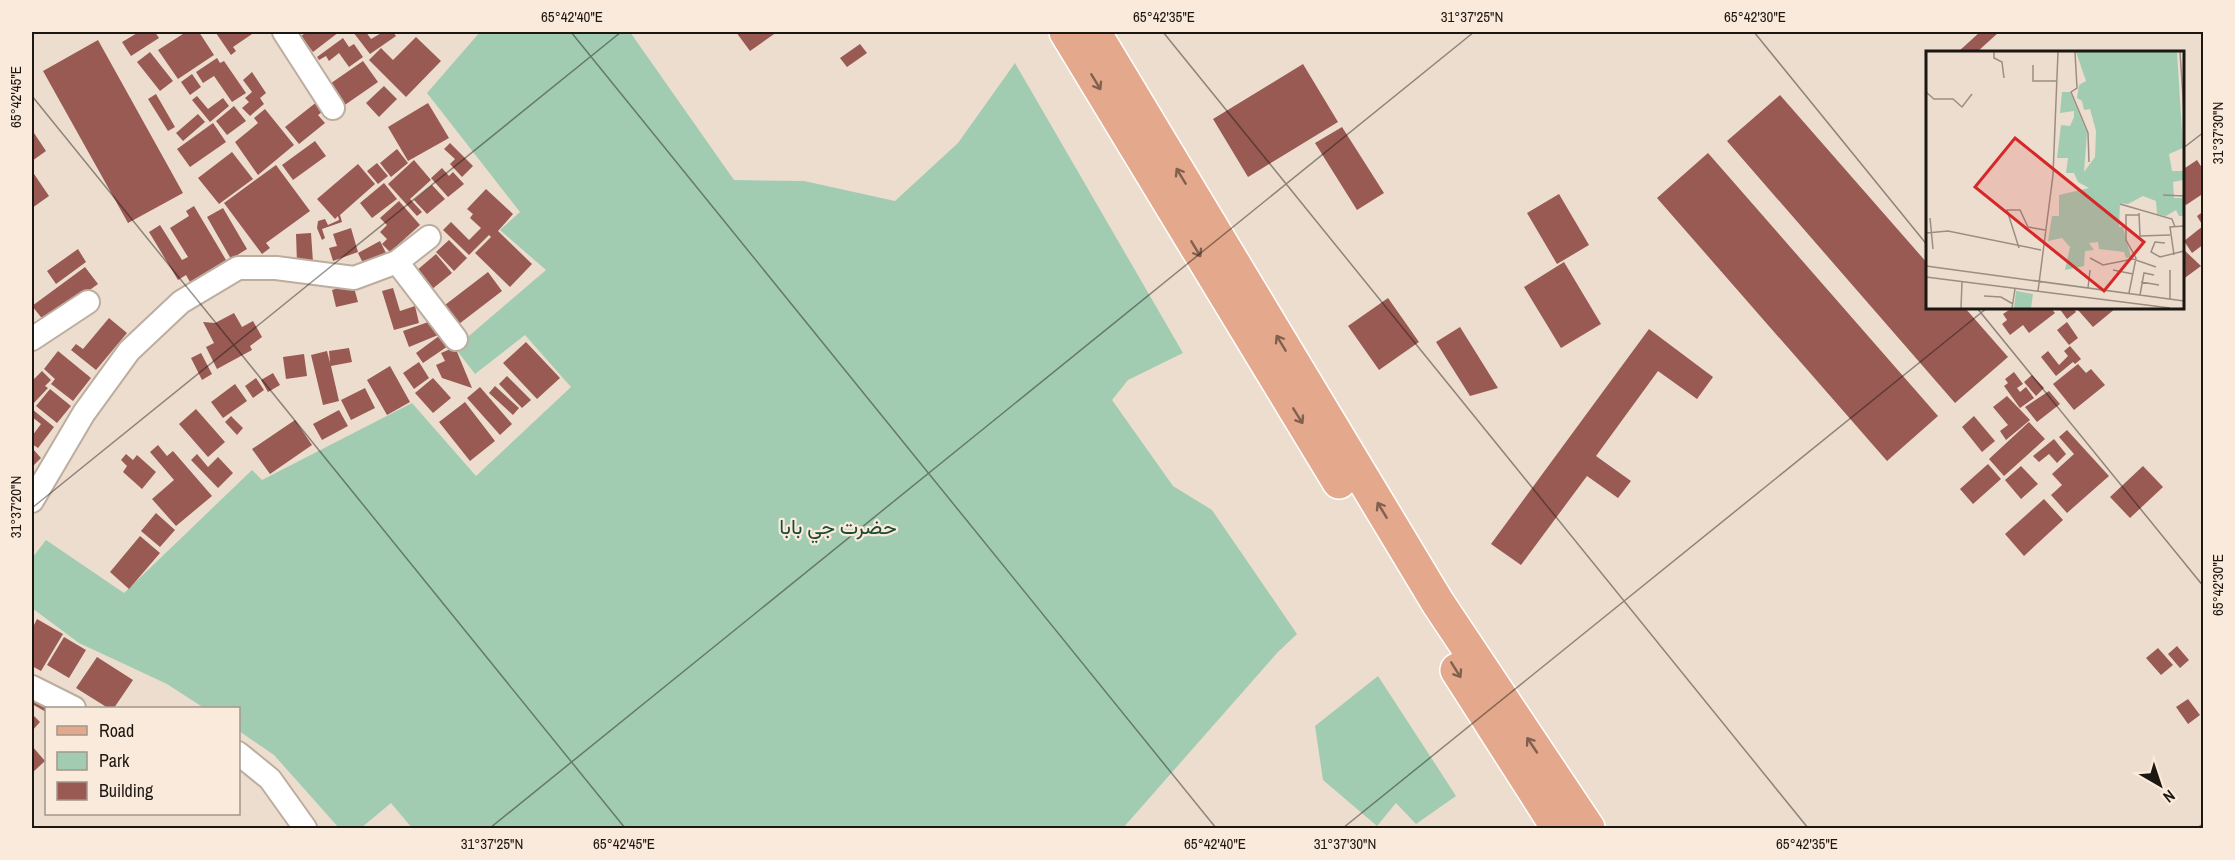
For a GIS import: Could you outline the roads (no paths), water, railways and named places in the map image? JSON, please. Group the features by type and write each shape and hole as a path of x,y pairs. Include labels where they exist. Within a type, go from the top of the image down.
{"main road":[{"path":"1066,32 1259,354 1549,793 1588,828"},
{"path":"1094,32 1438,603 1549,793 1558,828"}],"street":[{"path":"284,32 333,108"},
{"path":"32,501 84,413 129,351 181,302 238,268 276,268 354,278 397,262 429,237"},
{"path":"397,262 456,339"},
{"path":"32,339 88,302"},
{"path":"32,687 72,707"},
{"path":"240,755 270,779 305,828"}],"park label":[{"name":"حضرت جي بابا","path":"838,527"}]}
